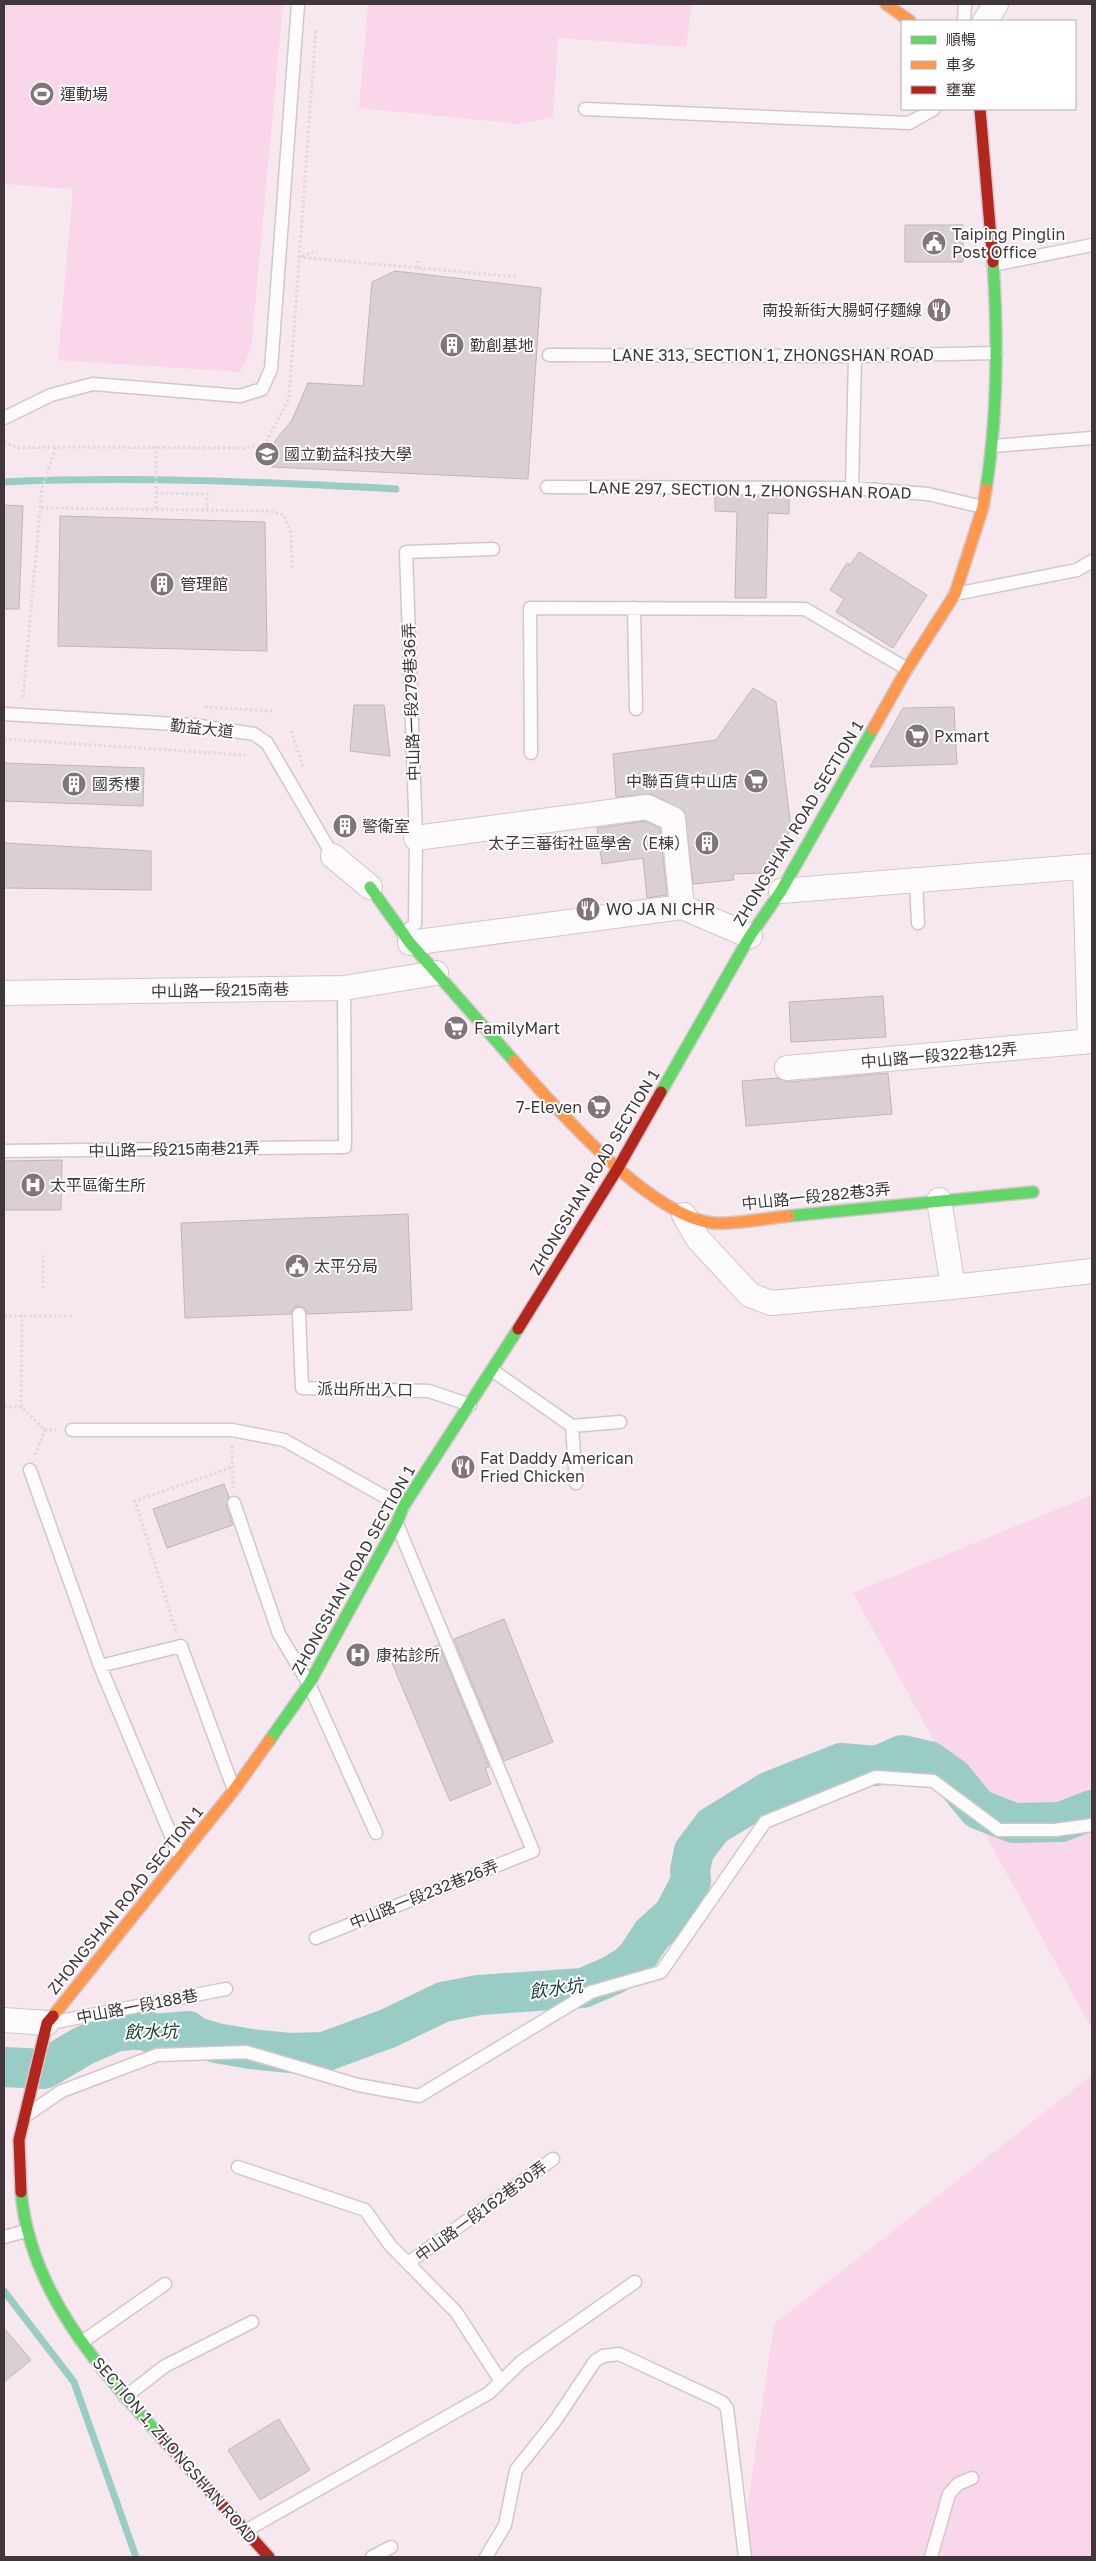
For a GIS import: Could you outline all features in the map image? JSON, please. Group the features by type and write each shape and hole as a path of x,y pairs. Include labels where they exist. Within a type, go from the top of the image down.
{"main road":[{"path":"886,4 909,20"},
{"name":"ZHONGSHAN ROAD SECTION 1","path":"47,2024 181,1859 234,1790 309,1684 397,1523 403,1507 470,1405 618,1168 750,936 781,891 907,669 955,594 982,507 993,446 996,353 993,265 980,110"},
{"name":"中山路一段282巷3弄","path":"370,887 407,938 436,973 567,1120 618,1168 684,1216 713,1223 1033,1192"},
{"name":"SECTION 1, ZHONGSHAN ROAD","path":"47,2024 19,2140 21,2194 26,2231 46,2285 82,2342 125,2397 269,2557"}],"street":[{"path":"987,20 996,4"},
{"path":"416,838 647,807 672,819 682,907"},
{"path":"333,856 370,887"},
{"path":"781,891 1088,866"},
{"name":"中山路一段322巷12弄","path":"787,1068 1091,1041 1088,866"},
{"path":"407,938 682,907 750,936"},
{"name":"中山路一段215南巷","path":"4,992 344,988 436,973"},
{"path":"939,1200 953,1287"},
{"path":"684,1216 698,1239 750,1295 771,1303 953,1287 1092,1271"},
{"path":"4,2020 47,2024"}],"lane":[{"path":"4,418 51,395 93,384 240,396 262,389 271,369 298,4"},
{"path":"964,20 965,4"},
{"path":"585,109 909,123 932,110"},
{"path":"993,265 1092,245"},
{"name":"LANE 313, SECTION 1, ZHONGSHAN ROAD","path":"549,355 854,356 996,353"},
{"path":"852,488 854,356"},
{"path":"993,446 1092,438"},
{"name":"LANE 297, SECTION 1, ZHONGSHAN ROAD","path":"547,487 852,488 928,494 982,507"},
{"name":"中山路一段279巷36弄","path":"407,938 415,924 416,838 406,552 493,550"},
{"path":"955,594 1076,570 1092,561"},
{"path":"531,753 530,608 805,609 907,669"},
{"path":"634,608 636,709"},
{"name":"勤益大道","path":"4,714 194,725 254,734 267,743 333,856"},
{"path":"916,881 918,923"},
{"name":"中山路一段215南巷21弄","path":"4,1151 345,1145 344,988"},
{"name":"派出所出入口","path":"299,1314 302,1388 430,1391 470,1405"},
{"path":"492,1370 572,1426 620,1422"},
{"path":"572,1426 576,1483"},
{"path":"72,1430 232,1430 284,1440 403,1507"},
{"path":"30,1470 100,1666 181,1859"},
{"path":"234,1503 279,1634 309,1684 376,1833"},
{"name":"中山路一段232巷26弄","path":"316,1938 533,1851 397,1523"},
{"path":"100,1666 181,1646 234,1790"},
{"path":"24,2117 62,2091 157,2054 246,2052 358,2085 419,2096 591,1992 661,1972 765,1822 876,1778 933,1781 999,1830 1055,1830 1092,1825"},
{"name":"中山路一段188巷","path":"47,2024 226,1989"},
{"name":"中山路一段162巷30弄","path":"408,2263 553,2158"},
{"path":"238,2167 365,2210 390,2245 456,2312 500,2380"},
{"path":"4,2237 26,2231"},
{"path":"245,2531 489,2394 500,2380 521,2362 635,2282"},
{"name":"SECTION 1, ZHONGSHAN ROAD","path":"82,2342 165,2284"},
{"path":"125,2397 165,2366 252,2322"},
{"path":"486,2557 505,2525 516,2470 555,2421 595,2360 603,2356 618,2354 722,2402 727,2408 745,2557"},
{"path":"931,2557 949,2494 958,2484 972,2478"},
{"path":"372,2557 391,2547"}],"path":[{"path":"4,442 18,448 156,446 245,448 266,443 289,398 316,23"},
{"path":"299,257 317,250"},
{"path":"299,257 518,277"},
{"path":"416,268 418,260"},
{"path":"156,446 156,509"},
{"path":"23,697 42,488 56,447"},
{"path":"156,493 207,494 207,509"},
{"path":"41,508 269,511 284,516 291,533 292,568"},
{"path":"4,739 245,755"},
{"path":"43,1255 43,1288"},
{"path":"4,1316 73,1316"},
{"path":"21,1407 22,1316"},
{"path":"4,1407 21,1407 45,1430 72,1430"},
{"path":"30,1470 45,1430"},
{"path":"232,1430 234,1503"},
{"path":"181,1646 135,1502 232,1467"}],"shaded area":[{"path":"4,4 283,4 251,349 240,372 58,360 73,189 4,184"},
{"path":"368,4 692,4 686,47 558,38 553,117 519,124 359,108"},
{"path":"1092,1495 1092,2029 853,1593"},
{"path":"1092,2075 1092,2557 740,2557 774,2324"}],"building":[{"name":"Taiping Pinglin Post Office","path":"905,225 963,225 963,262 905,262"},
{"name":"勤創基地","path":"395,271 541,288 528,479 272,467 275,441 292,420 308,383 363,386 372,282"},
{"path":"715,496 789,496 789,514 768,513 766,598 735,598 737,512 715,511"},
{"path":"4,505 23,506 19,609 4,609"},
{"name":"管理館","path":"60,516 265,522 267,651 58,646"},
{"path":"859,552 927,595 893,648 836,612 844,599 830,590 847,563 850,565"},
{"path":"753,688 776,702 791,829 765,873 733,874 734,880 693,884 684,811 652,794 616,797 613,754 716,740"},
{"path":"354,705 384,705 390,756 350,751"},
{"name":"Pxmart","path":"954,707 957,764 870,767 903,708"},
{"name":"國秀樓","path":"4,763 144,768 143,806 4,801"},
{"path":"645,821 660,828 667,895 647,898 643,858 602,864 597,828"},
{"path":"4,843 151,851 151,890 4,888"},
{"path":"883,996 886,1037 791,1042 789,1002"},
{"path":"888,1073 892,1114 746,1126 742,1081 778,1078 788,1082"},
{"name":"太平區衛生所","path":"62,1160 61,1210 4,1210 4,1161"},
{"name":"太平分局","path":"408,1214 412,1310 307,1314 306,1309 299,1306 294,1307 291,1314 185,1318 181,1223"},
{"path":"224,1484 229,1497 226,1506 233,1525 167,1548 153,1509"},
{"path":"504,1619 553,1742 504,1761 454,1639"},
{"path":"439,1645 489,1767 485,1768 491,1784 450,1801 392,1663"},
{"path":"4,2328 31,2360 4,2382"},
{"path":"279,2419 310,2470 260,2500 228,2450"}],"waterway":[{"path":"4,482 151,480 249,482 396,489"},
{"name":"飲水坑","path":"4,2067 44,2069 83,2046 115,2032 141,2029 154,2034 188,2031 194,2036 216,2043 251,2049 290,2053 324,2052 389,2028 443,2002 479,1995 583,1988 613,1975 629,1965 637,1957 652,1934 674,1914 691,1881 690,1870 694,1851 713,1826 770,1791 841,1763 877,1766 902,1755 929,1761 953,1778 978,1809 1014,1823 1061,1822 1092,1810"},
{"path":"4,2291 74,2382 136,2557"}],"traffic: fast":[{"path":"986,489 993,432 996,376 993,262"},
{"path":"661,1092 750,936 781,891 873,729"},
{"path":"370,887 410,943 514,1061"},
{"path":"789,1216 1033,1192"},
{"path":"269,1741 309,1684 397,1523 403,1507 518,1329"},
{"path":"21,2192 27,2228 38,2263 53,2295 71,2326 114,2384 162,2438"}],"traffic: slow":[{"path":"886,4 909,20"},
{"path":"873,729 907,669 955,594 983,507 986,489"},
{"path":"514,1061 605,1157 633,1181 661,1201 688,1216 713,1223 789,1216"},
{"path":"53,2016 234,1790 269,1741"}],"traffic: jam":[{"path":"980,110 993,262"},
{"path":"518,1329 618,1168 661,1092"},
{"path":"21,2192 19,2140 47,2023 53,2016"},
{"path":"162,2438 269,2557"}],"place":[{"name":"運動場","path":"42,94"},
{"name":"Taiping Pinglin Post Office","path":"934,243"},
{"name":"南投新街大腸蚵仔麵線","path":"939,310"},
{"name":"勤創基地","path":"452,345"},
{"name":"國立勤益科技大學","path":"267,454"},
{"name":"管理館","path":"162,584"},
{"name":"Pxmart","path":"917,736"},
{"name":"中聯百貨中山店","path":"756,781"},
{"name":"國秀樓","path":"74,784"},
{"name":"警衛室","path":"345,826"},
{"name":"太子三蕃街社區學舍（E棟）","path":"707,843"},
{"name":"WO JA NI CHR","path":"588,909"},
{"name":"FamilyMart","path":"456,1028"},
{"name":"7-Eleven","path":"599,1107"},
{"name":"太平區衛生所","path":"33,1185"},
{"name":"太平分局","path":"297,1266"},
{"name":"Fat Daddy American Fried Chicken","path":"463,1467"},
{"name":"康祐診所","path":"358,1655"}]}
